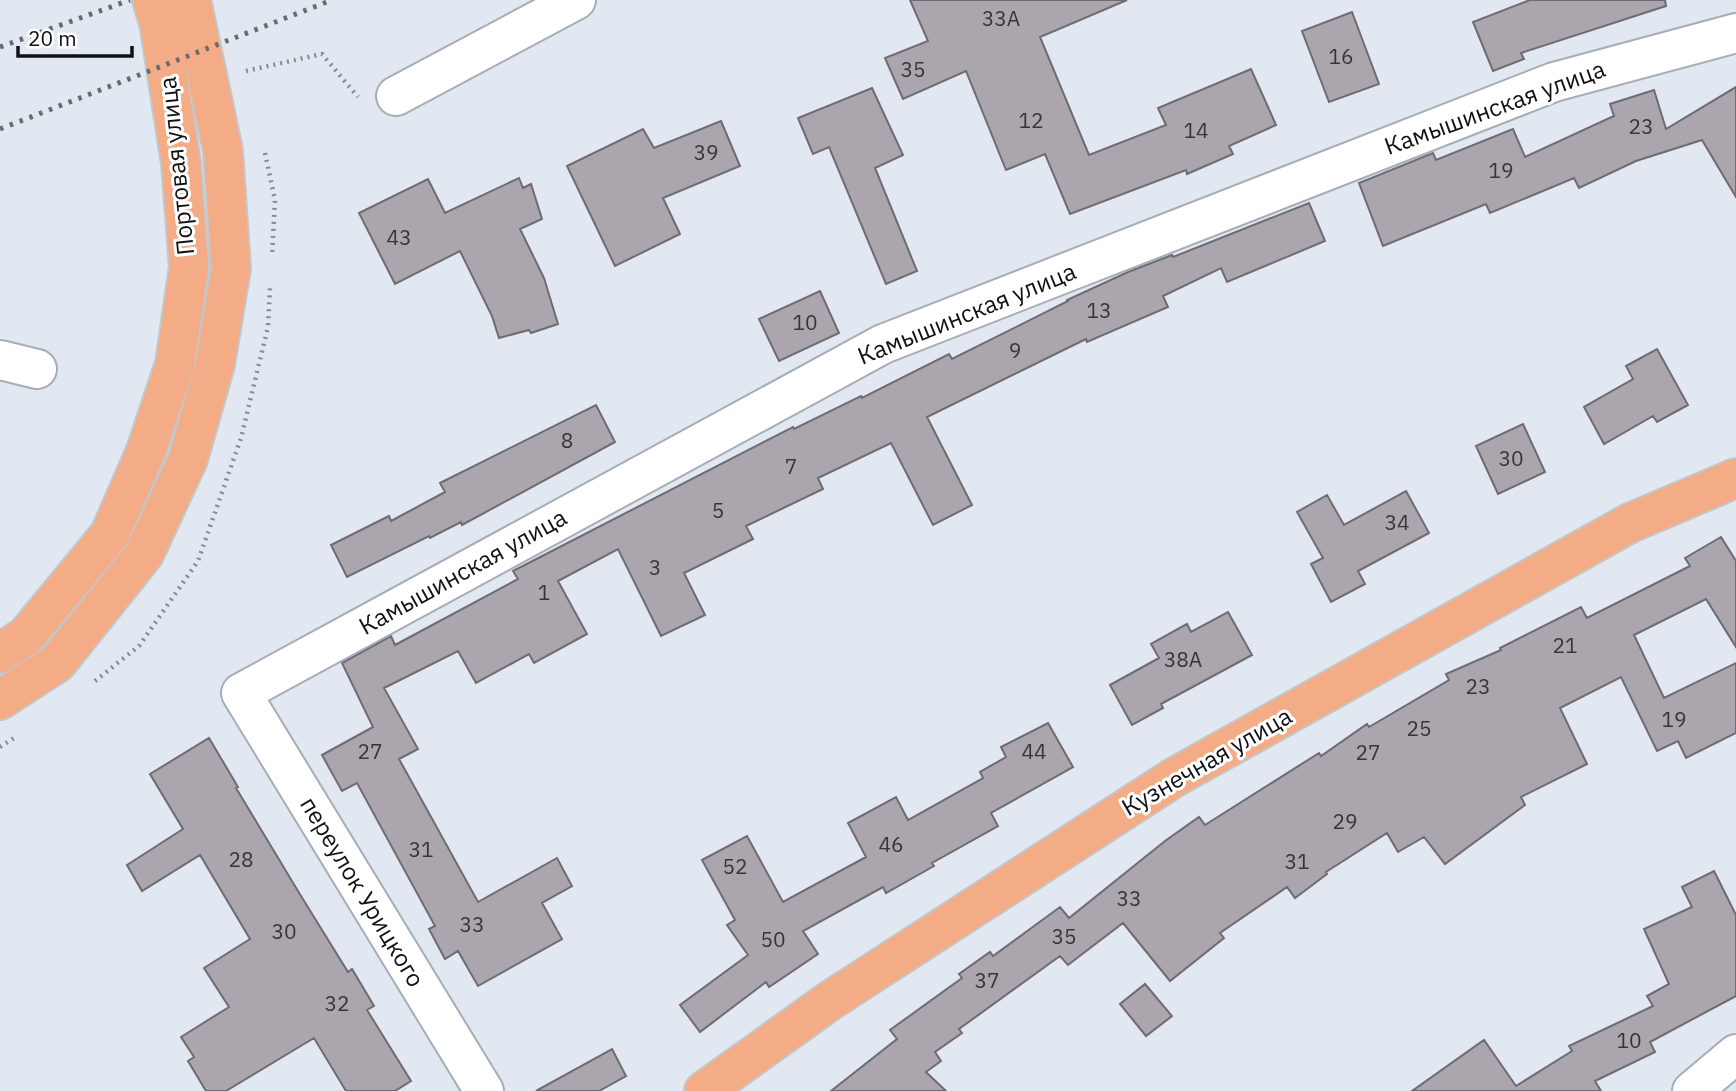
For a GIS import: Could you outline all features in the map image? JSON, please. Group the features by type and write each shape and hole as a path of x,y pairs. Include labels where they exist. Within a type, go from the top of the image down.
{"main road":[{"name":"Портовая улица","path":"0,653 26,636 110,534 146,451 175,364 188,267 181,163 159,22 152,0"},
{"name":"Портовая улица","path":"0,700 57,663 144,554 188,459 215,364 231,268 223,151 191,0"},
{"name":"Кузнечная улица","path":"704,1091 831,1000 1175,777 1630,523 1736,478"}],"street":[{"path":"396,96 576,0"},
{"name":"Камышинская улица","path":"241,694 883,344 1555,82 1736,33"},
{"path":"0,360 37,369"},
{"name":"переулок Урицкого","path":"241,694 484,1091"},
{"path":"1692,1091 1736,1054"}],"path":[{"path":"246,71 322,54 364,105 396,96"}],"building":[{"path":"910,0 1127,0 1040,37 1089,155 1166,125 1158,108 1251,69 1276,125 1229,146 1233,154 1187,174 1186,170 1070,214 1045,154 1006,170 966,71 903,99 885,58 928,41"},
{"path":"1530,0 1665,0 1666,6 1521,53 1524,59 1493,71 1473,22"},
{"path":"1352,12 1379,84 1329,102 1302,31"},
{"path":"1736,87 1736,197 1702,140 1636,161 1579,188 1574,178 1490,213 1486,204 1383,246 1359,183 1433,153 1436,160 1513,129 1525,157 1614,116 1610,104 1654,90 1666,129"},
{"path":"872,88 903,155 875,168 917,271 886,284 829,147 813,154 798,118"},
{"path":"721,121 740,166 663,198 680,234 615,266 567,166 643,129 654,148"},
{"path":"519,178 523,188 531,184 542,219 520,229 544,278 558,324 531,333 529,330 499,338 492,316 460,251 395,284 359,213 428,179 445,213"},
{"path":"1309,203 1325,241 1227,282 1221,268 1163,296 1168,307 1087,342 1086,339 927,417 972,505 933,525 891,443 818,478 823,489 746,526 753,539 684,573 705,615 661,636 618,549 558,581 587,634 534,663 529,654 476,683 458,651 384,688 418,749 399,759 478,902 557,858 572,886 542,903 562,939 478,986 458,951 445,959 429,929 435,926 357,783 342,791 322,755 373,727 342,663 391,636 395,645 518,579 513,571 793,427 794,429 861,396 862,398 949,354 952,359 1128,272"},
{"path":"820,291 839,333 779,361 759,319"},
{"path":"1657,349 1688,405 1657,422 1653,416 1604,444 1584,407 1633,379 1626,366"},
{"path":"596,405 615,442 462,525 461,522 430,538 429,536 347,577 331,545 389,516 391,521 445,492 440,483"},
{"path":"1523,424 1545,472 1498,494 1476,446"},
{"path":"1406,491 1429,533 1358,571 1365,584 1331,602 1311,564 1323,558 1297,512 1327,495 1344,525"},
{"path":"1721,537 1736,561 1736,647 1706,599 1634,635 1664,698 1736,663 1736,733 1686,758 1678,741 1657,751 1621,677 1560,708 1587,764 1521,797 1525,805 1445,864 1424,837 1398,852 1387,833 1326,872 1327,874 1295,898 1287,887 1220,933 1224,938 1170,981 1123,923 1068,965 1060,956 959,1029 962,1033 935,1052 941,1061 926,1072 946,1091 831,1091 897,1039 890,1030 962,978 959,974 990,952 993,956 1060,907 1069,918 1199,817 1205,825 1319,753 1321,756 1367,724 1369,727 1449,680 1446,674 1501,650 1500,648 1581,607 1587,618 1690,566 1685,558"},
{"path":"1228,612 1252,655 1161,704 1163,708 1132,725 1110,685 1159,658 1151,644 1187,624 1191,632"},
{"path":"1048,723 1073,767 991,813 998,826 932,863 934,866 886,893 883,887 803,931 818,954 769,987 766,982 700,1032 680,1005 748,955 727,925 735,920 702,860 747,836 783,902 866,857 848,823 896,797 908,820 983,778 980,772 1006,757 1001,747"},
{"path":"209,738 301,896 348,972 352,969 374,1006 367,1010 411,1081 395,1091 346,1091 314,1038 226,1091 206,1091 188,1061 194,1057 181,1037 229,1007 204,968 250,939 200,855 142,891 127,865 183,829 150,774"},
{"path":"1714,871 1736,915 1736,996 1650,1042 1655,1052 1595,1081 1601,1091 1412,1091 1484,1040 1516,1086 1572,1051 1569,1046 1653,1006 1647,996 1669,984 1644,929 1692,907 1682,887"},
{"path":"1145,984 1172,1016 1146,1036 1120,1004"},
{"path":"612,1049 626,1076 599,1091 536,1091"}],"railway":[{"path":"0,47 130,0"},
{"path":"0,129 332,0"}]}
